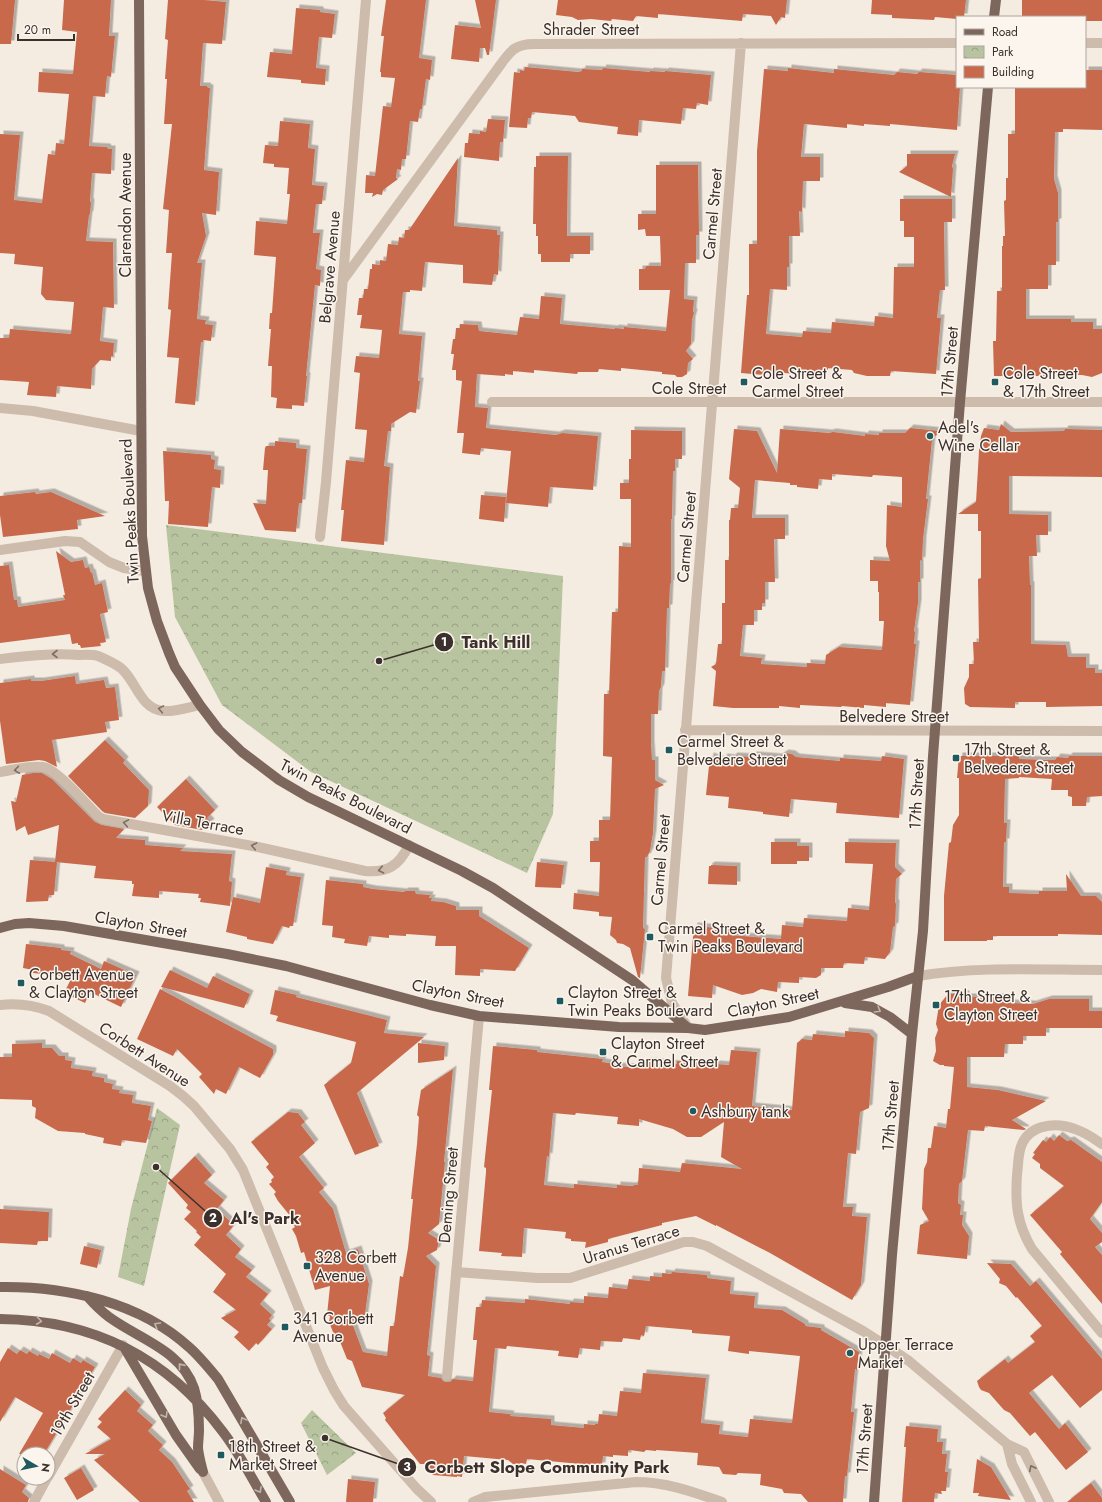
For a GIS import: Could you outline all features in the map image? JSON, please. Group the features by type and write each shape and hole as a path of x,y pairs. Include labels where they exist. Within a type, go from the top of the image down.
{"main road":[{"name":"Clarendon Avenue","path":"139,0 141,431"},
{"path":"994,16 996,0"},
{"name":"17th Street","path":"874,1502 892,1255 923,931 935,731 960,402 988,88"},
{"name":"Twin Peaks Boulevard","path":"141,431 142,530 146,571 152,604 169,653 176,667 200,705 230,742 270,774 315,800 477,879 519,904 632,980 688,1028"},
{"name":"Clayton Street","path":"0,928 15,924 46,923 235,955 294,968 479,1016 619,1027 714,1030 789,1018 918,976"},
{"path":"840,1002 872,1007 890,1017 912,1034"},
{"path":"0,1287 41,1288 87,1296 131,1311 154,1323 183,1342 204,1361 218,1379 232,1400 290,1502"},
{"path":"87,1296 110,1318 161,1348 177,1360 189,1377 194,1387 197,1401 199,1429 198,1447 203,1472"},
{"path":"0,1319 37,1320 94,1334 123,1346 165,1373 184,1388 197,1401 224,1433 266,1502"},
{"path":"123,1346 176,1435 203,1472"}],"street":[{"name":"Belgrave Avenue","path":"320,537 326,482 366,0"},
{"name":"Carmel Street","path":"688,1028 672,1003 666,978 741,43"},
{"name":"Shrader Street","path":"343,280 496,70 513,49 519,46 526,44 956,43"},
{"path":"1086,43 1102,43"},
{"name":"Cole Street","path":"492,402 1102,402"},
{"name":"Twin Peaks Boulevard","path":"0,408 33,412 141,431"},
{"path":"0,550 66,541 80,542 109,562 124,568 146,571"},
{"path":"0,659 45,654 97,656 121,668 133,682 140,696 153,708 164,711 200,705"},
{"name":"Belvedere Street","path":"685,730 1102,731"},
{"name":"Villa Terrace","path":"0,772 36,767 49,768 58,775 98,816 103,819 258,847 365,870 379,871 392,866 405,854 409,845"},
{"name":"Clayton Street","path":"918,976 940,972 971,970 1102,970"},
{"name":"Corbett Avenue","path":"0,1005 9,1004 37,1007 49,1012 170,1086 194,1106 230,1149 243,1170 323,1368 334,1390 344,1406 417,1489 431,1502"},
{"name":"Deming Street","path":"447,1376 479,1016"},
{"path":"1102,1144 1087,1134 1063,1126 1050,1125 1040,1127 1031,1132 1024,1140 1020,1150 1016,1185 1016,1203 1019,1220 1032,1249 1102,1333"},
{"name":"Uranus Terrace","path":"456,1272 537,1278 570,1278 684,1242 693,1242 712,1248 864,1331 909,1361 1007,1444 1024,1452 1049,1502"},
{"name":"19th Street","path":"56,1464 123,1346"},
{"path":"1007,1444 1012,1464 1031,1502"},
{"path":"203,1472 219,1502"},
{"path":"473,1502 485,1497 636,1482 653,1482 676,1487 722,1502"},
{"name":"19th Street","path":"34,1502 43,1486"}],"green space":[{"path":"166,525 563,576 553,814 527,873 311,772 222,705 175,617"},
{"path":"157,1108 180,1125 144,1286 118,1277 131,1209"},
{"path":"312,1410 356,1453 327,1475 301,1423"}],"building":[{"path":"0,0 15,0 11,44 0,44"},
{"path":"64,0 111,0 109,36 115,36 111,77 107,76 105,97 93,96 89,146 107,147 108,149 112,149 111,174 92,173 91,203 86,241 113,242 114,308 103,307 100,341 114,343 111,361 100,360 92,369 91,389 57,386 56,397 27,395 29,382 0,380 0,338 9,338 10,329 71,334 74,302 46,300 41,294 43,267 14,264 15,254 0,253 0,134 20,135 14,200 42,203 48,154 55,155 56,143 64,144 69,94 38,92 39,72 73,74 77,32 62,30"},
{"path":"168,0 204,0 226,2 222,44 203,43 200,86 207,86 210,88 204,170 219,172 216,215 202,213 206,236 197,263 202,263 197,319 206,320 205,324 213,325 211,341 203,340 203,342 201,342 195,405 175,403 179,358 167,357 171,310 168,309 172,253 166,253 169,210 163,209 172,124 164,124 168,40 165,39"},
{"path":"386,0 426,0 419,58 432,60 430,80 426,79 422,109 420,109 418,122 410,121 406,159 402,159 401,170 397,169 396,178 398,179 383,190 382,195 377,194 372,197 373,193 365,193 366,175 375,176 383,106 391,107 395,78 381,77 380,72 384,36 381,36"},
{"path":"475,0 496,0 489,55 487,55 485,48 480,48 479,62 451,59 455,25 481,28"},
{"path":"558,0 787,0 785,18 781,17 776,25 771,16 743,14 742,21 658,14 658,18 636,16 633,21 612,19 611,21 591,19 578,20 572,17 556,15"},
{"path":"872,0 966,0 964,16 956,16 956,19 935,17 934,20 892,18 892,15 871,14"},
{"path":"1022,0 1102,0 1102,21 1086,21 1086,16 1022,16"},
{"path":"296,8 320,10 320,12 335,14 332,38 319,37 316,68 326,69 325,85 301,83 301,80 267,77 270,52 292,54"},
{"path":"525,67 578,72 582,71 582,69 602,70 603,68 711,75 708,105 697,103 696,109 683,108 681,124 639,120 638,136 617,134 618,127 579,122 575,116 532,112 531,118 528,118 527,128 509,127 514,72 520,73 520,70 524,71"},
{"path":"788,68 834,73 834,69 894,75 897,72 956,75 956,88 960,88 957,130 890,124 890,126 864,124 864,126 847,124 847,128 804,124 801,157 820,157 820,181 803,181 802,212 799,211 800,236 789,236 787,290 770,289 766,334 802,337 803,331 831,333 832,322 874,326 875,316 893,318 894,267 914,267 914,237 904,237 904,221 900,221 900,199 952,199 952,222 944,222 945,290 940,290 937,318 941,318 936,374 891,371 890,376 867,376 854,373 852,370 828,368 827,372 806,372 805,375 764,371 764,375 741,373 747,295 749,295 749,244 757,244 757,151 764,69 788,71"},
{"path":"1086,70 1102,70 1102,130 1063,129 1063,132 1055,132 1054,179 1058,193 1056,265 1048,265 1048,289 1026,289 1026,319 1071,319 1071,322 1093,322 1093,329 1102,329 1102,373 1092,377 1082,375 1051,374 1049,376 994,376 993,341 996,341 997,291 1002,291 1002,246 1003,236 1005,236 1004,201 1006,200 1006,178 1008,178 1008,134 1015,134 1015,88 1086,88"},
{"path":"488,119 505,120 503,142 500,142 499,161 464,157 465,143 468,143 469,133 480,134 480,131 486,132"},
{"path":"280,121 310,124 308,148 315,149 312,185 324,186 322,204 316,204 313,233 320,233 316,269 321,270 320,286 315,285 304,406 292,405 292,409 276,408 277,398 271,397 272,366 268,366 271,329 269,329 270,313 272,313 276,257 254,255 256,221 287,224 290,194 287,194 289,168 274,167 274,164 263,163 265,145 278,146"},
{"path":"907,154 955,154 952,166 951,197 899,172 907,166"},
{"path":"536,156 568,156 567,236 590,236 590,254 570,254 570,262 541,262 541,254 538,254 536,224 533,224 534,167 536,167"},
{"path":"458,158 454,226 497,230 497,235 500,235 498,275 494,274 492,285 463,283 463,265 425,262 422,291 410,290 410,292 403,292 399,334 422,336 418,381 420,381 416,413 410,412 391,424 391,431 388,431 384,466 390,467 384,545 341,541 344,510 341,510 346,460 364,462 367,430 355,429 360,373 354,372 356,356 379,358 382,330 360,328 362,315 357,315 359,298 363,298 364,289 368,289 372,264 380,265 380,260 386,261 388,244 398,245 399,237 404,238 405,230 409,230"},
{"path":"656,165 698,165 699,235 696,235 696,263 685,263 684,299 694,300 691,344 686,351 693,359 688,363 687,374 682,377 677,377 675,375 662,374 662,372 621,368 621,371 599,369 598,372 578,372 577,374 534,370 534,373 513,371 513,375 505,374 505,376 477,374 475,407 488,408 486,428 556,435 562,433 598,436 593,490 550,487 548,507 506,503 511,451 481,448 480,455 462,453 464,433 457,433 462,381 456,380 456,370 452,370 454,354 451,354 456,328 460,328 460,324 478,325 479,331 517,335 520,317 539,319 541,296 562,298 560,324 615,329 624,329 624,327 666,331 670,290 639,290 639,269 645,269 646,266 661,266 660,236 646,236 645,229 638,230 638,214 656,214"},
{"path":"1001,424 1011,432 1064,431 1065,429 1102,430 1102,477 1009,476 1009,514 1048,515 1048,535 1036,535 1037,556 1029,556 1031,585 1031,644 1066,645 1068,657 1086,657 1086,668 1095,668 1095,673 1102,673 1102,706 1046,707 1046,702 1015,702 1015,708 970,707 965,704 964,688 969,677 969,664 974,664 973,642 979,642 978,579 981,578 981,531 978,531 978,514 958,514 976,502 979,451 981,436 984,428 999,430"},
{"path":"910,428 940,431 932,440 922,561 920,560 920,582 918,582 918,603 914,631 914,644 916,644 910,705 886,703 886,707 864,705 864,708 800,705 800,708 779,706 779,708 733,708 713,706 716,671 711,667 716,664 718,644 722,644 722,603 725,603 725,560 729,560 729,520 731,508 738,508 740,488 729,479 734,429 757,431 777,473 780,429 829,433 833,432 865,436 865,434 879,435 879,433 905,433","holes":["832,474 872,477 873,475 902,477 902,507 887,505 886,546 890,561 870,560 870,581 878,581 879,621 884,621 882,650 839,647 826,655 825,664 807,663 807,667 761,664 762,658 740,656 743,625 754,625 754,610 762,610 762,603 765,603 765,582 775,582 774,539 785,539 785,518 752,518 755,480 790,483 790,485 797,485 797,487 818,489 819,479 832,480"]},
{"path":"631,430 682,431 682,459 675,459 675,471 673,471 671,583 669,608 667,608 665,671 662,671 658,714 651,714 651,744 652,760 655,760 655,780 664,785 655,789 653,833 650,851 647,857 645,857 643,928 645,929 640,978 638,977 630,948 623,944 617,943 616,940 610,935 612,917 599,916 599,912 573,909 574,893 599,896 600,862 590,862 590,841 599,841 599,820 610,820 612,757 603,756 604,694 609,694 612,612 618,612 619,546 631,547 631,499 620,499 620,483 629,483"},
{"path":"275,441 296,443 296,448 307,449 302,503 299,503 296,532 265,530 253,503 266,504 268,470 263,470 265,448 266,446 275,446"},
{"path":"163,451 211,455 211,459 215,460 214,469 221,470 220,488 212,487 208,527 168,524 169,501 165,501"},
{"path":"35,492 36,494 51,492 105,516 77,520 78,529 3,537 0,515 0,496"},
{"path":"481,495 506,497 504,522 479,519"},
{"path":"56,551 71,562 83,560 85,568 89,567 91,573 92,572 95,585 102,583 108,612 100,614 106,642 100,643 101,646 81,648 78,643 72,644 70,634 0,643 0,566 9,565 14,600 17,600 18,607 65,600"},
{"path":"75,676 76,684 104,680 106,688 115,687 119,720 105,722 107,732 52,740 57,767 45,761 39,760 6,764 0,721 0,683 31,679 31,681 41,681"},
{"path":"105,740 125,760 123,763 149,790 148,806 135,818 105,813 68,776"},
{"path":"785,753 792,754 796,757 840,761 840,758 881,761 882,756 904,759 899,818 836,813 837,803 791,799 789,817 763,814 763,812 728,808 729,797 706,795 710,756 722,760 724,757 753,757 753,755 779,757"},
{"path":"959,756 1019,756 1019,759 1055,760 1057,757 1068,758 1069,756 1102,756 1102,796 1087,797 1086,806 1072,806 1072,797 1068,796 1068,790 1051,790 1052,779 1019,777 1005,779 1004,823 1007,823 1006,842 1004,842 1003,887 1009,887 1009,893 1039,894 1039,891 1067,891 1066,874 1081,896 1096,896 1102,902 1102,935 1058,934 1058,936 993,936 993,940 987,941 944,941 944,896 949,843 951,842 953,825 959,815 959,778 957,778"},
{"path":"42,773 52,779 95,822 102,825 124,829 116,838 145,840 145,845 183,848 180,851 232,854 229,881 232,882 230,906 200,902 201,898 198,898 199,894 159,891 159,898 132,896 134,884 132,884 132,881 94,878 96,866 55,862 59,825 28,835 25,826 16,831 11,801 16,802 22,775"},
{"path":"186,779 215,810 207,818 211,822 202,830 175,825 157,807"},
{"path":"771,842 797,842 797,846 809,846 809,861 797,861 797,864 771,864"},
{"path":"845,842 896,843 895,867 902,874 896,879 895,926 893,927 890,952 885,959 865,957 864,964 844,963 843,968 821,968 821,975 816,978 799,977 799,983 778,982 777,992 761,989 753,993 742,995 713,985 712,998 688,996 694,926 729,929 729,935 781,939 782,925 803,927 804,918 847,921 848,908 869,910 873,864 845,863"},
{"path":"30,860 57,862 54,895 49,895 48,901 26,902"},
{"path":"537,862 564,865 561,888 535,887"},
{"path":"709,866 737,866 737,885 708,884"},
{"path":"266,867 287,871 286,875 301,877 293,926 290,926 289,928 282,926 273,944 247,939 247,937 226,932 233,897 260,903"},
{"path":"326,880 363,884 363,887 373,889 404,892 415,891 416,894 430,895 429,898 432,898 431,901 443,902 456,906 456,910 479,910 479,916 529,948 515,971 480,969 480,976 455,975 456,946 435,946 436,936 406,934 406,936 389,935 389,938 369,936 367,946 344,943 345,939 332,937 333,926 322,925"},
{"path":"26,944 61,948 61,950 71,951 70,954 101,969 104,961 136,975 121,1007 90,992 85,1003 64,993 72,977 33,973 33,970 23,968"},
{"path":"170,970 207,988 213,976 250,994 244,1008 161,987"},
{"path":"160,989 273,1049 273,1055 260,1078 239,1067 226,1094 216,1089 214,1094 199,1077 202,1074 177,1049 173,1056 137,1039"},
{"path":"275,990 297,995 296,997 387,1020 384,1033 424,1037 357,1093 379,1146 355,1155 324,1085 351,1063 356,1042 276,1021 278,1016 270,1014"},
{"path":"948,994 966,994 966,997 1003,997 1010,1003 1033,1004 1049,999 1089,999 1089,1011 1102,1011 1102,1028 1046,1028 1046,1036 1023,1036 1023,1044 1005,1044 1004,1057 967,1057 967,1087 998,1090 1046,1101 1012,1120 1026,1129 1024,1130 985,1126 984,1131 968,1130 962,1181 959,1184 958,1203 961,1205 960,1215 963,1215 962,1225 969,1236 967,1259 917,1254 920,1225 929,1221 922,1209 924,1169 927,1162 928,1148 931,1148 934,1126 946,1128 948,1109 950,1109 954,1067 940,1065 933,1061 936,1051 935,1038 938,1030 936,1024 939,1005"},
{"path":"845,1031 869,1033 874,1038 869,1108 860,1112 856,1154 848,1153 843,1207 853,1207 852,1216 867,1217 861,1285 852,1300 770,1253 696,1216 662,1223 662,1225 608,1239 608,1242 585,1248 586,1242 571,1241 571,1239 565,1238 566,1232 524,1228 522,1257 501,1256 502,1253 479,1251 486,1172 486,1168 484,1167 492,1090 489,1090 493,1046 603,1059 602,1062 615,1064 615,1066 646,1068 647,1061 677,1064 677,1061 729,1065 731,1050 757,1052 752,1106 792,1110 797,1043 802,1039 812,1040 813,1034 845,1037","holes":["553,1113 575,1115 576,1113 618,1117 617,1124 639,1126 639,1119 673,1129 687,1137 701,1137 724,1122 721,1157 742,1169 682,1163 680,1172 639,1168 638,1185 633,1186 617,1185 617,1188 574,1184 574,1188 544,1185 547,1156 549,1157"]},
{"path":"42,1043 42,1048 52,1048 59,1056 65,1056 65,1060 72,1061 71,1068 93,1071 92,1076 104,1078 104,1082 113,1084 112,1089 120,1090 119,1093 133,1095 132,1103 151,1106 148,1120 152,1121 146,1143 122,1140 121,1146 103,1143 104,1138 85,1133 58,1131 35,1118 36,1108 32,1106 32,1100 0,1099 0,1057 12,1057 12,1044"},
{"path":"418,1043 445,1046 444,1060 418,1063"},
{"path":"453,1069 439,1224 428,1233 439,1240 437,1250 426,1256 436,1266 427,1355 430,1356 428,1376 441,1378 446,1382 450,1382 453,1379 473,1381 477,1340 473,1340 476,1307 481,1307 482,1300 525,1303 525,1299 570,1304 570,1302 584,1303 584,1296 608,1298 609,1287 627,1289 629,1279 650,1281 650,1276 662,1277 662,1273 671,1274 672,1272 707,1275 707,1278 731,1281 730,1294 755,1296 754,1308 782,1310 805,1324 805,1326 821,1328 821,1330 859,1352 857,1370 855,1369 851,1412 854,1412 843,1502 808,1502 801,1494 784,1493 782,1489 760,1485 761,1474 723,1474 719,1467 697,1465 698,1453 656,1450 646,1450 644,1452 630,1450 628,1451 628,1456 603,1456 602,1466 527,1459 526,1464 521,1463 518,1465 513,1464 508,1460 464,1456 462,1477 433,1475 424,1464 420,1464 385,1420 386,1418 383,1413 405,1395 362,1387 352,1361 347,1359 339,1339 335,1337 329,1322 330,1316 327,1315 330,1286 315,1290 304,1252 301,1253 296,1236 292,1229 295,1227 290,1221 291,1217 278,1201 274,1194 276,1192 269,1184 272,1182 271,1180 274,1177 266,1167 269,1164 251,1142 288,1112 298,1113 305,1122 301,1125 315,1143 299,1157 324,1188 319,1192 333,1209 346,1253 358,1249 369,1284 364,1322 351,1320 363,1352 387,1356 390,1326 394,1326 400,1276 403,1277 408,1248 419,1117 417,1115 421,1090","holes":["646,1326 692,1330 692,1333 730,1336 728,1351 749,1354 749,1351 800,1356 792,1423 750,1419 748,1437 719,1434 720,1425 701,1423 706,1378 643,1373 641,1393 620,1391 617,1416 599,1414 598,1424 584,1424 584,1428 551,1425 551,1419 510,1416 511,1414 489,1412 495,1348 506,1349 507,1346 559,1351 558,1356 578,1358 580,1348 600,1350 601,1341 622,1342 623,1338 640,1340 641,1335 644,1336"]},
{"path":"1059,1135 1067,1141 1071,1140 1102,1162 1102,1202 1090,1219 1102,1233 1102,1242 1095,1247 1102,1255 1102,1304 1060,1254 1062,1252 1030,1215 1064,1186 1040,1168 1040,1164 1032,1158 1035,1154 1033,1153 1043,1140 1046,1142 1050,1137 1054,1141"},
{"path":"195,1156 212,1175 204,1183 224,1200 217,1209 234,1225 226,1235 241,1249 235,1257 252,1270 246,1277 268,1294 260,1304 272,1315 269,1319 271,1320 267,1325 272,1329 258,1345 256,1343 249,1351 234,1337 239,1332 221,1318 236,1310 213,1292 226,1274 194,1245 201,1237 196,1232 197,1231 184,1219 191,1212 186,1208 188,1205 168,1183"},
{"path":"0,1209 49,1212 48,1241 38,1241 37,1245 0,1243"},
{"path":"84,1246 101,1250 97,1268 80,1264"},
{"path":"987,1263 1011,1264 1030,1286 1036,1281 1102,1359 1102,1390 1080,1408 1052,1375 1029,1393 1059,1429 1065,1423 1088,1452 1066,1470 1035,1432 1030,1436 1010,1413 1004,1410 989,1393 981,1390 979,1387 977,1381 1005,1359 1008,1363 1035,1342 1030,1336 1042,1326 1006,1286 999,1283 1000,1279"},
{"path":"8,1348 17,1354 20,1350 27,1354 29,1351 38,1356 39,1354 49,1359 52,1353 70,1363 73,1358 81,1363 83,1360 95,1367 87,1380 88,1383 85,1389 82,1390 49,1446 24,1446 43,1413 15,1397 0,1422 0,1362"},
{"path":"125,1390 141,1405 137,1411 153,1425 148,1431 163,1445 159,1450 172,1462 190,1489 187,1491 194,1502 140,1502 94,1460 105,1454 85,1454 111,1439 97,1427 102,1422 98,1419"},
{"path":"906,1426 938,1429 937,1442 943,1442 942,1454 947,1454 945,1472 948,1472 946,1491 941,1491 942,1494 935,1493 934,1502 902,1502"},
{"path":"977,1459 991,1467 1011,1500 978,1496 979,1493 973,1493"},
{"path":"81,1468 94,1490 77,1500 64,1478"},
{"path":"0,1469 16,1479 16,1486 25,1486 22,1492 29,1498 28,1502 0,1502"},
{"path":"348,1479 375,1482 373,1502 346,1502"},
{"path":"1091,1483 1102,1498 1102,1502 1067,1502"}],"place":[{"name":"Cole Street & Carmel Street","path":"744,382"},
{"name":"Cole Street & 17th Street","path":"995,382"},
{"name":"Adel's Wine Cellar","path":"930,436"},
{"name":"Tank Hill","path":"379,661"},
{"name":"Carmel Street & Belvedere Street","path":"669,750"},
{"name":"17th Street & Belvedere Street","path":"956,758"},
{"name":"Carmel Street & Twin Peaks Boulevard","path":"650,937"},
{"name":"Corbett Avenue & Clayton Street","path":"21,983"},
{"name":"Clayton Street & Twin Peaks Boulevard","path":"560,1001"},
{"name":"17th Street & Clayton Street","path":"936,1005"},
{"name":"Clayton Street & Carmel Street","path":"603,1052"},
{"name":"Ashbury tank","path":"693,1111"},
{"name":"Al's Park","path":"156,1167"},
{"name":"328 Corbett Avenue","path":"307,1266"},
{"name":"341 Corbett Avenue","path":"285,1327"},
{"name":"Upper Terrace Market","path":"850,1353"},
{"name":"Corbett Slope Community Park","path":"325,1438"},
{"name":"18th Street & Market Street","path":"221,1455"}]}
